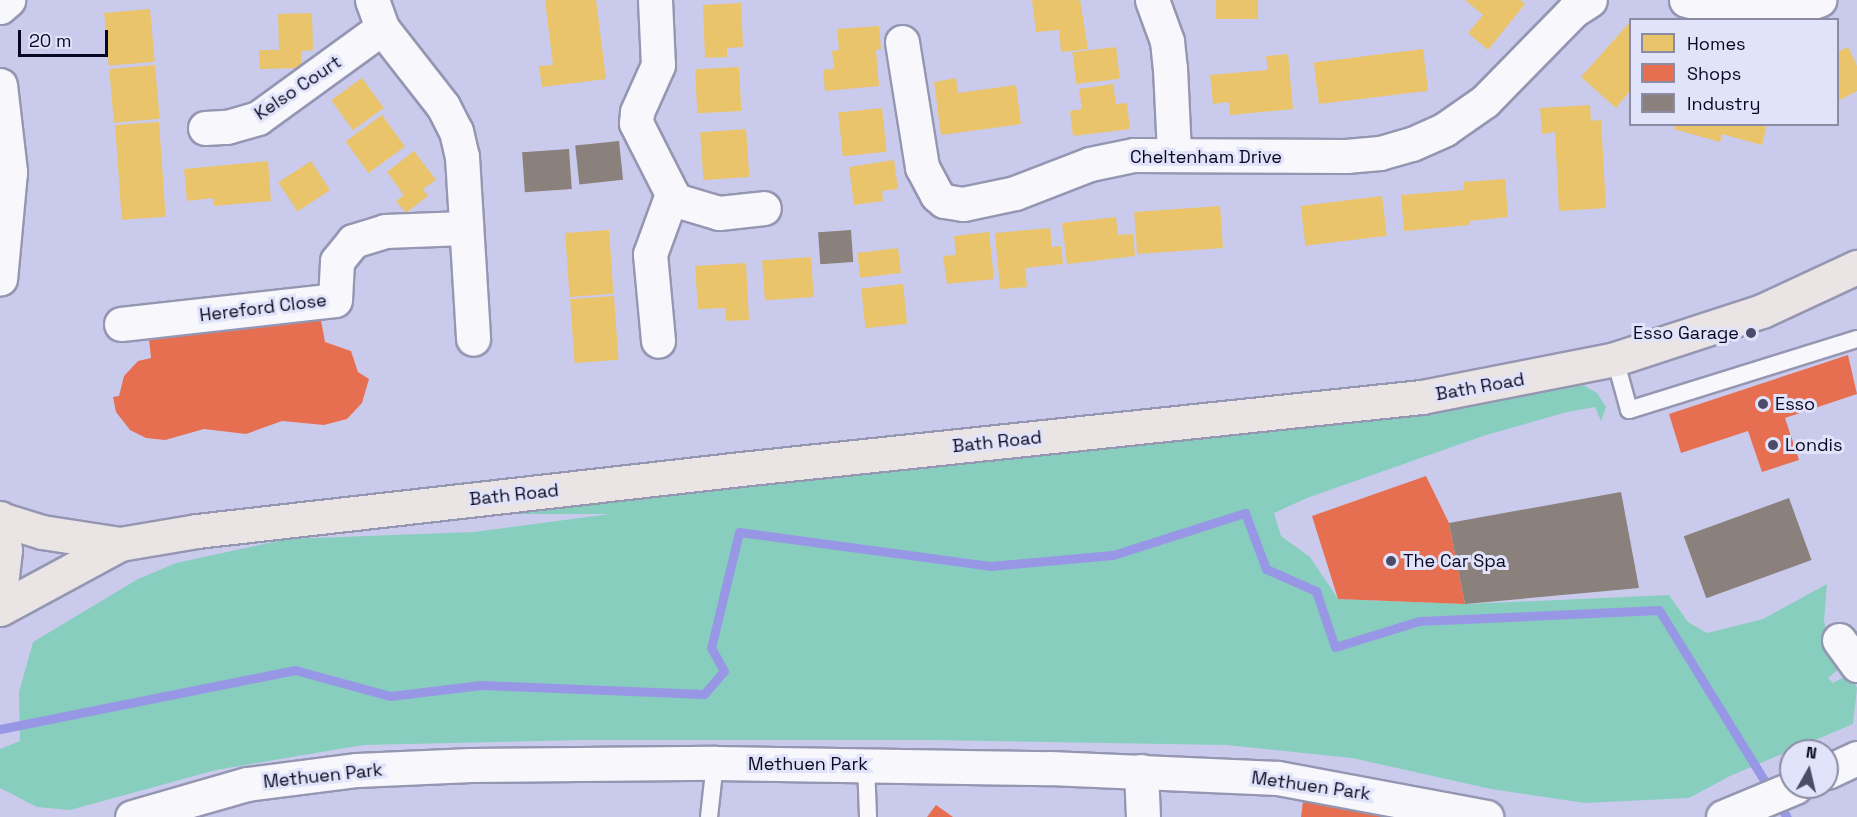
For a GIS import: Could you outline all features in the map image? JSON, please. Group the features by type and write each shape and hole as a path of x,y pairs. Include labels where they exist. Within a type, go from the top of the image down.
{"main road":[{"name":"Bath Road","path":"0,519 42,532 120,544 197,531 706,473 1422,397 1615,359 1762,311 1857,267"},
{"path":"0,519 5,550 0,594"},
{"name":"Bath Road","path":"0,609 120,544"}],"street":[{"path":"0,7 8,0"},
{"path":"654,0 658,65 637,112 636,123 670,187 672,200 650,254 658,341"},
{"path":"1152,0 1169,59 1174,153"},
{"path":"1686,0 1746,15 1770,16 1819,0"},
{"name":"Cheltenham Drive","path":"902,42 922,167 944,201 975,203 1015,193 1090,164 1174,153 1346,156 1380,153 1412,144 1445,129 1485,101 1576,4"},
{"path":"377,14 444,106 456,131 462,157 464,228 473,339"},
{"name":"Kelso Court","path":"205,128 227,127 258,118 377,14"},
{"path":"0,85 10,172 0,279"},
{"path":"672,200 719,213 764,208"},
{"name":"Hereford Close","path":"121,324 335,300 337,261 353,241 385,231 464,228"},
{"path":"1839,766 1857,758"},
{"name":"Methuen Park","path":"132,817 247,784 357,770 471,765 715,763 866,764 1141,771 1278,778 1486,817"},
{"path":"1141,771 1143,817"},
{"path":"1731,815 1779,794"}],"lane":[{"path":"1615,359 1629,410 1857,339"},
{"path":"709,817 715,763"},
{"path":"866,764 868,817"}],"green space":[{"path":"1578,382 1597,393 1606,407 1601,421 1595,407 1567,412 1486,435 1307,498 1274,513 1281,536 1310,557 1338,599 1465,604 1669,595 1688,622 1707,633 1763,619 1827,584 1824,621 1833,655 1841,667 1828,678 1833,683 1850,674 1857,688 1853,724 1818,739 1779,739 1779,755 1730,776 1689,798 1585,803 1491,789 1352,758 1226,745 931,740 582,740 363,745 216,770 70,810 37,807 0,788 0,749 20,741 19,692 33,642 138,579 176,563 287,539 474,532 610,514 491,514 932,465"}],"building: Homes":[{"path":"545,0 596,0 606,79 542,87 539,66 553,65"},
{"path":"1032,0 1080,0 1088,49 1061,52 1059,30 1036,32"},
{"path":"1216,0 1258,0 1258,19 1216,19"},
{"path":"1465,0 1520,0 1525,4 1488,50 1468,33 1483,15"},
{"path":"741,3 743,47 727,48 727,57 705,58 703,5"},
{"path":"150,9 155,62 109,66 104,13"},
{"path":"312,13 313,50 301,51 302,68 260,69 259,50 279,50 278,14"},
{"path":"1629,23 1629,92 1616,108 1581,77"},
{"path":"879,26 881,49 876,50 879,86 825,91 823,70 834,69 832,51 839,50 837,29"},
{"path":"1116,47 1120,79 1076,84 1072,52"},
{"path":"1848,47 1857,66 1857,91 1839,100 1839,52"},
{"path":"1423,49 1428,91 1319,104 1314,62"},
{"path":"1288,54 1293,109 1230,115 1229,102 1213,104 1210,75 1268,70 1266,56"},
{"path":"155,65 160,119 114,123 109,69"},
{"path":"739,67 741,111 697,113 695,69"},
{"path":"362,78 384,108 353,130 331,100"},
{"path":"956,78 958,93 1016,85 1021,124 941,135 934,82"},
{"path":"1113,84 1116,104 1127,103 1130,129 1073,136 1070,111 1082,109 1079,89"},
{"path":"1590,105 1591,121 1601,120 1606,208 1559,211 1555,132 1542,134 1540,108"},
{"path":"882,108 887,152 843,156 838,113"},
{"path":"382,115 405,147 369,173 346,141"},
{"path":"159,122 166,217 122,220 115,125"},
{"path":"1675,126 1767,126 1762,145 1722,134 1720,142 1674,129"},
{"path":"746,129 749,177 703,180 700,132"},
{"path":"414,151 436,180 423,189 428,196 406,213 396,201 404,195 387,172"},
{"path":"894,160 898,189 882,191 883,201 854,205 849,167"},
{"path":"268,161 271,201 214,206 213,198 187,201 184,169"},
{"path":"311,161 330,190 297,212 278,182"},
{"path":"1505,179 1508,217 1469,221 1470,225 1404,231 1401,195 1464,190 1463,182"},
{"path":"1382,196 1387,236 1305,246 1301,206"},
{"path":"1220,206 1223,248 1137,254 1134,212"},
{"path":"1116,217 1118,235 1133,234 1135,256 1067,264 1062,223"},
{"path":"1050,228 1052,247 1061,246 1063,264 1025,268 1027,287 1000,289 995,233"},
{"path":"609,230 613,294 570,297 565,233"},
{"path":"989,232 994,279 947,284 943,256 956,255 954,236"},
{"path":"898,248 901,273 860,278 857,253"},
{"path":"811,257 814,297 765,300 762,260"},
{"path":"746,263 749,320 726,321 725,308 698,309 695,266"},
{"path":"903,284 907,324 865,328 861,288"},
{"path":"614,296 618,360 575,363 570,299"}],"building: Shops":[{"path":"321,320 325,342 351,351 358,372 369,379 362,403 347,419 324,425 282,421 246,434 204,429 165,440 146,438 130,430 116,412 113,397 119,396 124,376 138,361 151,358 149,339"},
{"name":"Esso","path":"1848,355 1857,394 1785,418 1799,460 1762,472 1748,431 1681,453 1669,414"},
{"name":"The Car Spa","path":"1426,476 1449,523 1465,604 1338,599 1312,516"},
{"path":"1303,801 1419,816 1419,817 1301,817"},
{"path":"936,805 953,817 927,817"}],"building: Industry":[{"path":"619,141 623,180 579,184 575,146"},
{"path":"569,149 572,189 525,192 522,152"},
{"path":"851,230 853,262 820,264 818,232"},
{"path":"1621,492 1639,588 1465,604 1449,523"},
{"path":"1789,498 1812,560 1706,598 1684,536"}],"waterway":[{"path":"0,729 295,670 390,696 481,685 704,694 724,671 711,648 739,532 990,566 1113,555 1245,513 1266,569 1316,591 1335,647 1419,621 1659,610 1787,817"}],"place":[{"name":"Esso Garage","path":"1751,333"},
{"name":"Esso","path":"1763,404"},
{"name":"Londis","path":"1773,445"},
{"name":"The Car Spa","path":"1391,561"}]}
